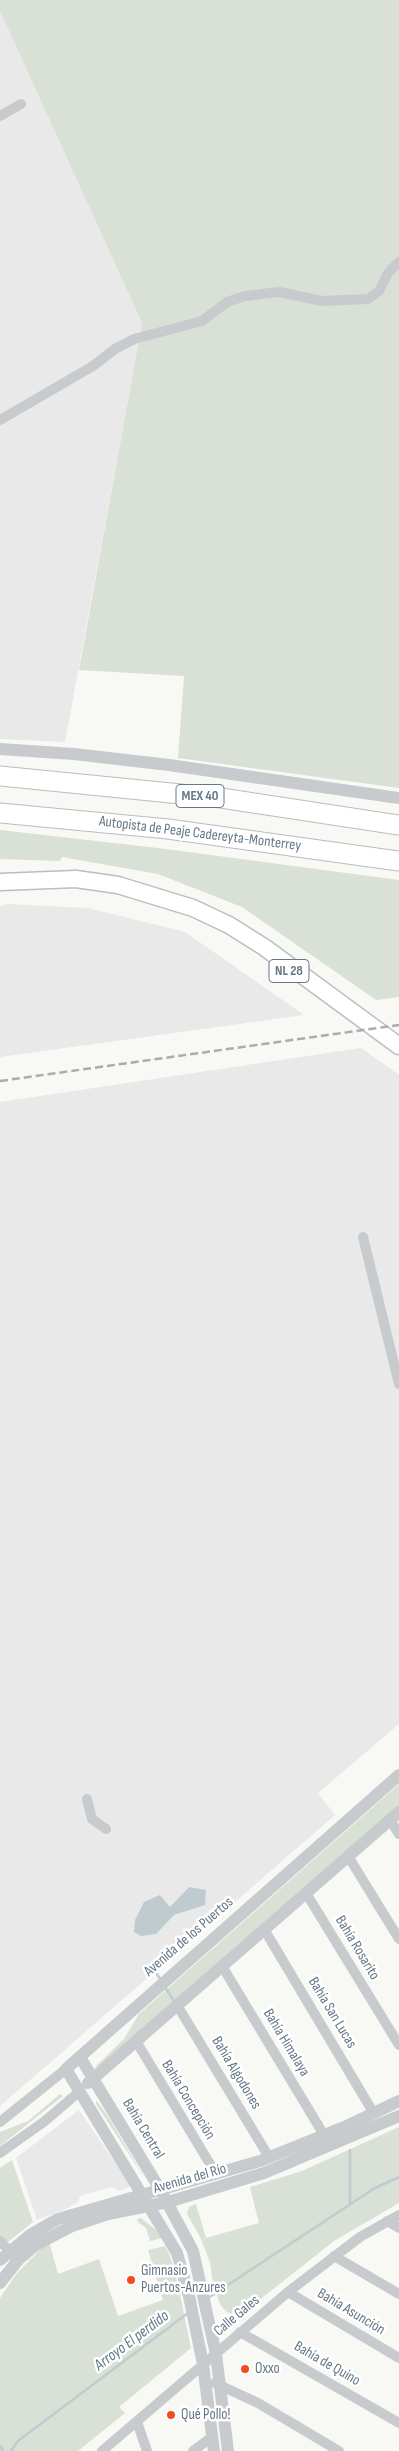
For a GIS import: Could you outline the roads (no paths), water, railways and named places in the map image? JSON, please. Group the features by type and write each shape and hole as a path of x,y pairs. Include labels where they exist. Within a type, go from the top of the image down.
{"highway":[{"name":"MEX 40","path":"0,776 212,797 399,824"},
{"name":"Autopista de Peaje Cadereyta-Monterrey","path":"0,813 177,830 399,861"}],"main road":[{"name":"NL 28","path":"0,882 76,879 118,885 193,908 229,925 264,947 399,1046"},
{"name":"NL 28","path":"66,880 75,884 118,891 168,904 210,922 265,953 399,1054"}],"street":[{"path":"0,116 21,104"},
{"path":"0,420 93,366 115,349 134,339 202,321 227,302 245,296 279,292 322,301 368,299 379,291 388,273 399,262"},
{"path":"0,749 74,754 399,798"},
{"path":"363,1237 399,1384"},
{"name":"Avenida de los Puertos","path":"0,2122 80,2057 175,1971 399,1775"},
{"path":"87,1799 92,1819 106,1828"},
{"path":"0,2153 45,2121 394,1816 399,1834"},
{"path":"348,1856 399,1938"},
{"name":"Bahía Rosarito","path":"306,1893 399,2045"},
{"name":"Bahía San Lucas","path":"264,1929 374,2112"},
{"name":"Bahía Himalaya","path":"222,1966 324,2135"},
{"name":"Bahía Algodones","path":"177,2005 264,2159"},
{"name":"Bahía Concepción","path":"136,2041 216,2174"},
{"name":"Bahía Central","path":"80,2057 168,2202 193,2251 210,2320 216,2354 228,2451"},
{"path":"66,2069 177,2253 188,2292 206,2380 214,2451"},
{"name":"Avenida del Río","path":"147,2201 161,2191 264,2159 324,2135 399,2101"},
{"name":"Avenida del Río","path":"2,2276 14,2256 58,2220 79,2212 147,2201 168,2202 264,2173 399,2116"},
{"path":"264,2159 264,2173"},
{"name":"Calle Gales","path":"102,2451 288,2292 334,2256 399,2215"},
{"path":"387,2221 399,2228"},
{"path":"0,2241 14,2256"},
{"name":"Avenida del Río","path":"0,2260 14,2256"},
{"path":"334,2256 399,2294"},
{"path":"188,2292 202,2289"},
{"name":"Bahía Asunción","path":"288,2292 399,2358"},
{"name":"Bahía de Quino","path":"240,2332 399,2423"},
{"path":"206,2380 258,2403 339,2451"},
{"path":"137,2422 147,2451"},
{"path":"193,2451 212,2437"}],"waterway":[{"path":"153,1969 161,1980"},
{"path":"165,1987 174,2001"},
{"path":"350,2150 350,2205"},
{"name":"Arroyo El perdido","path":"208,2298 375,2188 399,2177"},
{"name":"Arroyo El perdido","path":"11,2451 18,2441 188,2313"},
{"path":"0,2446 3,2451"}],"railway":[{"path":"0,1081 399,1025"}],"place":[{"name":"Gimnasio Puertos-Anzures","path":"131,2280"},
{"name":"Oxxo","path":"245,2369"},
{"name":"Qué Pollo!","path":"171,2415"}]}
